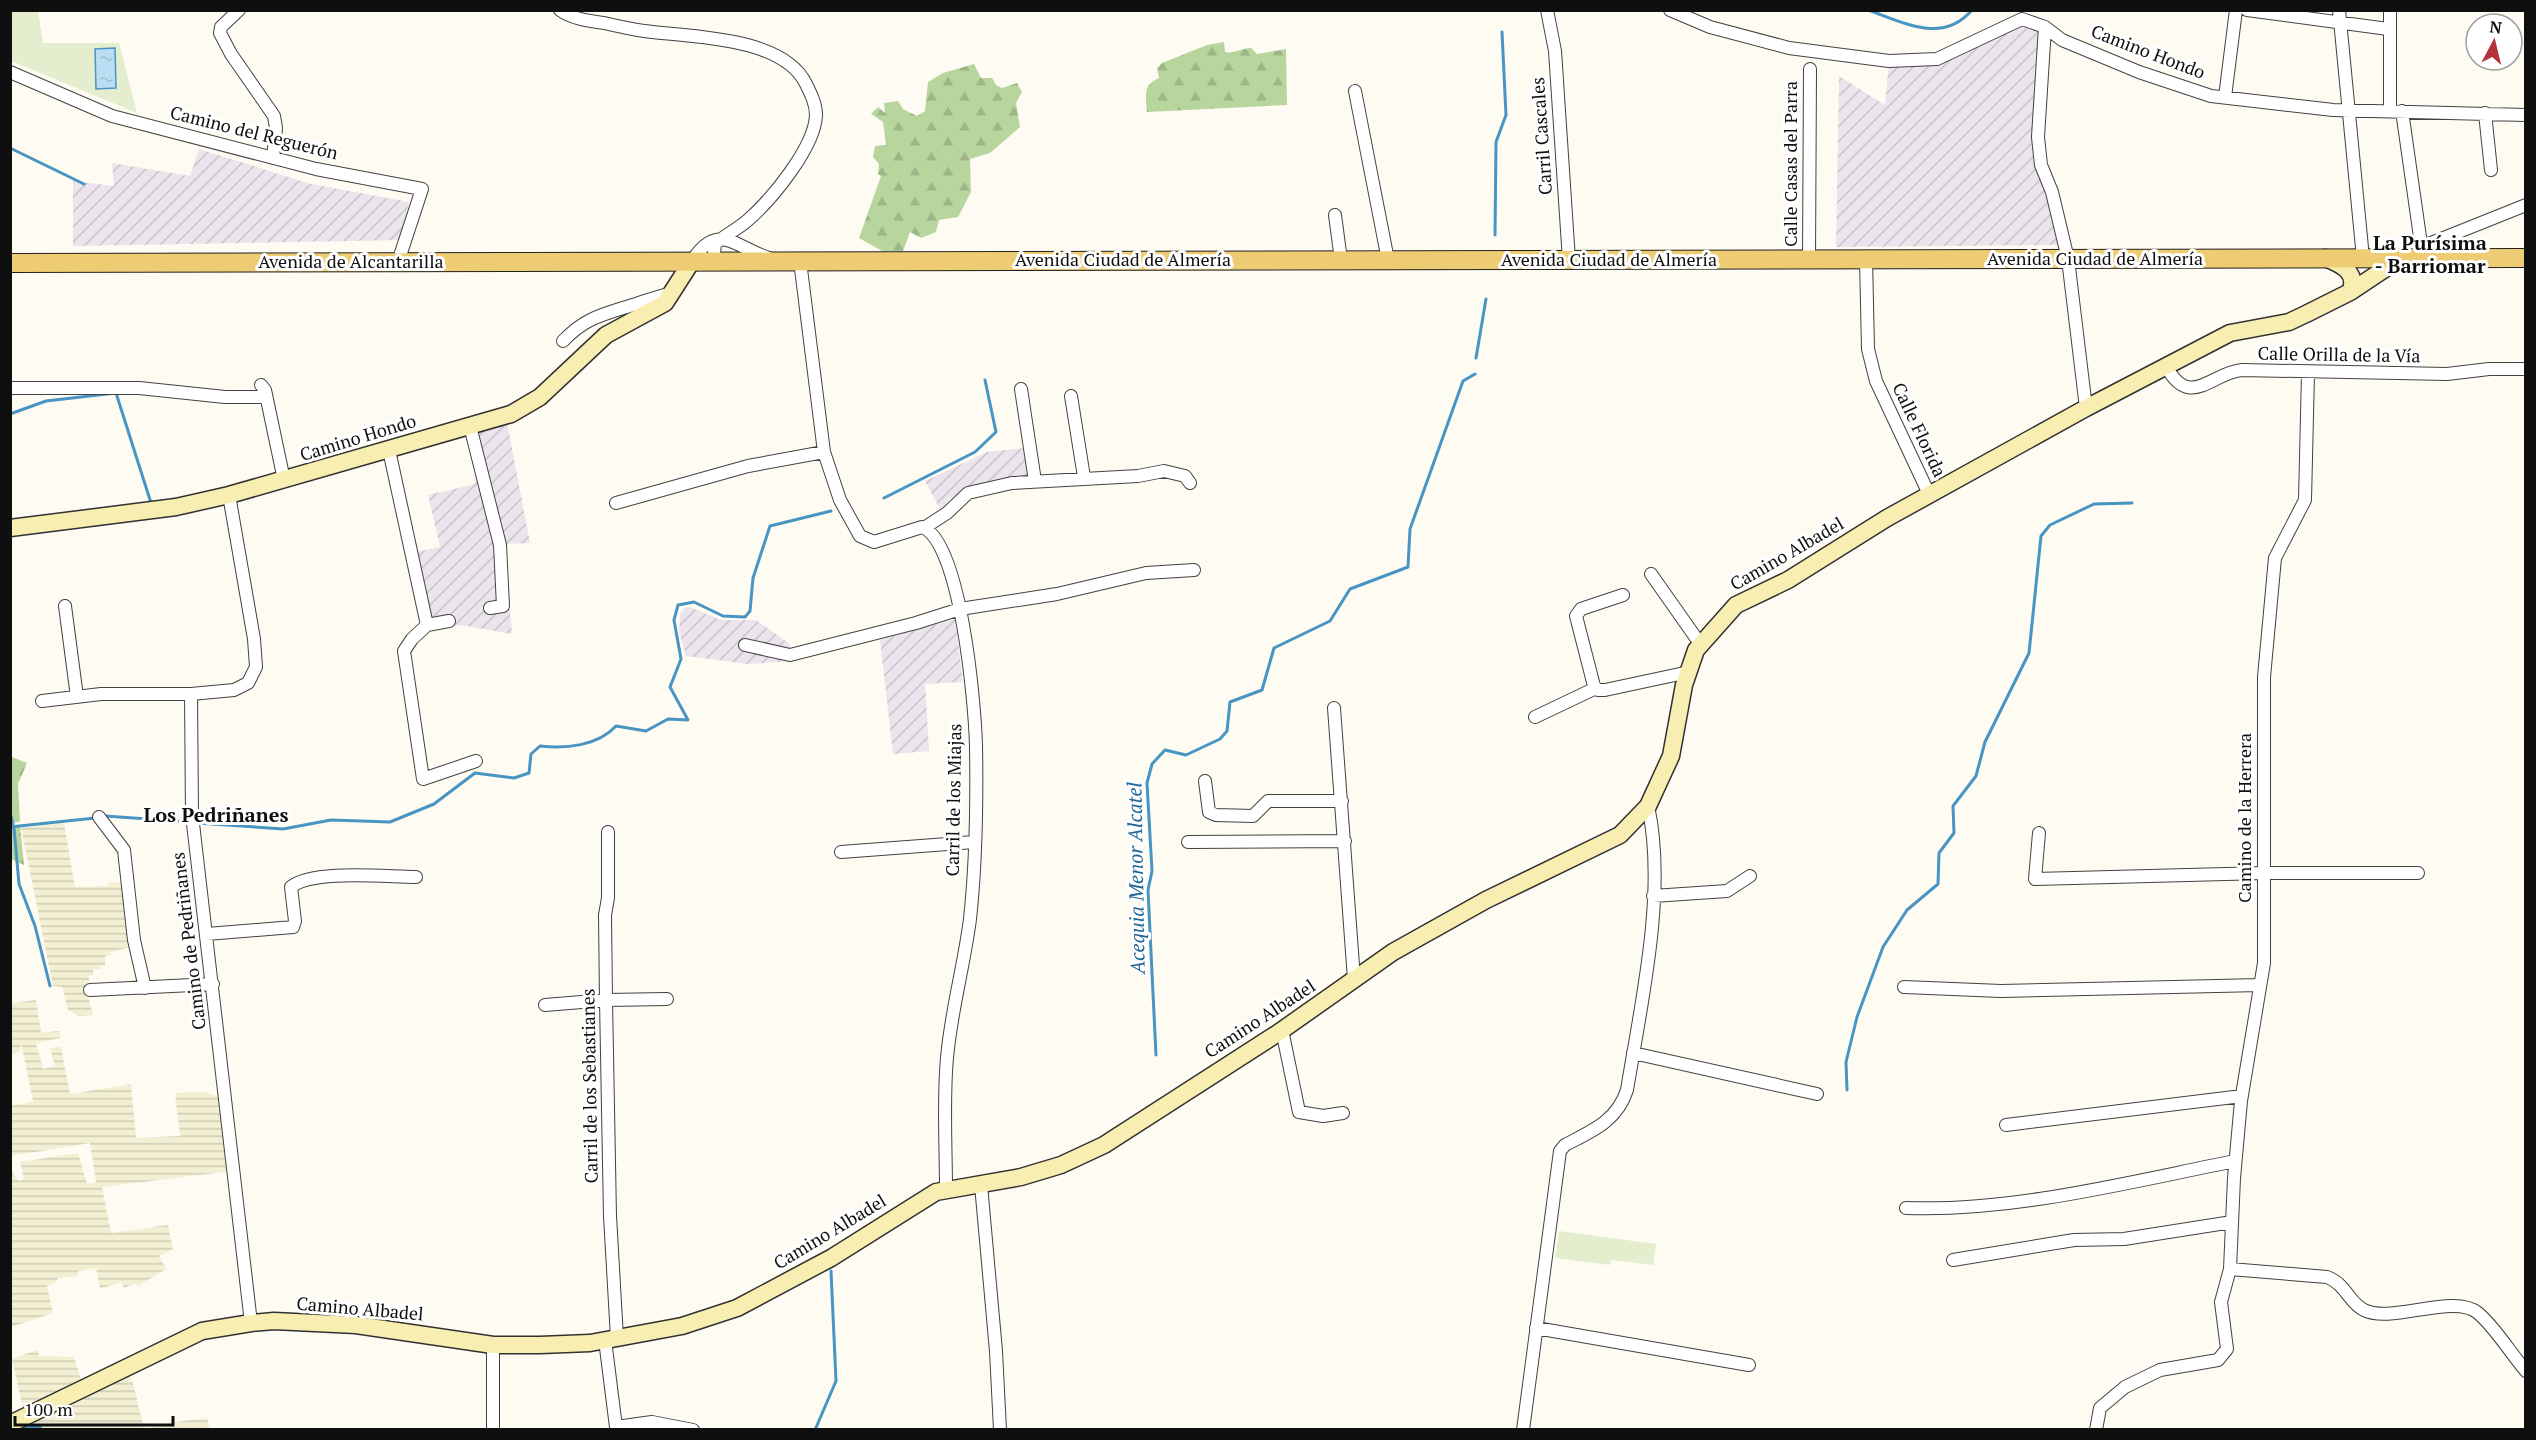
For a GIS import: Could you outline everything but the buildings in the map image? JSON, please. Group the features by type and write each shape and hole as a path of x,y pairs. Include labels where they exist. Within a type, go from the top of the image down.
{"main road":[{"path":"2295,258 2294,247 2345,248 2363,258"},
{"name":"Avenida Ciudad de Almería","path":"692,261 2401,258 2422,252 2526,258"},
{"path":"2325,258 2349,272 2353,281 2350,292"},
{"name":"Camino Albadel","path":"10,1424 202,1331 251,1323 274,1321 356,1325 493,1345 560,1345 611,1339 682,1326 737,1308 831,1258 936,1192 981,1185 1061,1165 1104,1144 1282,1030 1393,952 1486,900 1620,835 1648,806 1671,756 1689,672 1701,645 1736,605 1788,580 1929,494 2166,366 2230,333 2289,322 2350,292 2401,258"},
{"path":"655,261 671,274 673,292"},
{"name":"Avenida de Alcantarilla","path":"10,263 692,261"},
{"name":"Camino Hondo","path":"10,528 176,507 229,495 389,450 525,408 606,335 665,303 692,261"}],"street":[{"path":"239,10 221,27 220,33 231,54 274,116 276,128 273,158"},
{"path":"560,10 586,20 642,30 736,41 767,52 797,72 805,81 814,100 815,123 789,174 746,222 714,247 717,261"},
{"name":"Carril Cascales","path":"1546,10 1554,51 1569,260"},
{"name":"Camino Hondo","path":"1670,10 1710,27 1790,48 1888,61 1937,59 2022,19 2045,27 2062,40 2157,79 2211,96 2347,110 2526,115"},
{"path":"2225,97 2236,10"},
{"path":"2247,10 2388,29"},
{"path":"2339,10 2338,24 2363,258"},
{"path":"2390,10 2388,29 2396,110 2422,252 2526,205"},
{"path":"2045,27 2038,137 2041,165 2052,192 2068,259 2086,408"},
{"name":"Calle Casas del Parra","path":"1809,259 1810,69"},
{"name":"Camino del Reguerón","path":"10,72 112,116 273,158 422,189 398,262"},
{"path":"1355,91 1388,260"},
{"path":"2484,113 2491,170"},
{"path":"1335,215 1341,260"},
{"path":"746,222 745,236 752,252"},
{"path":"692,261 708,242 723,239 735,241 752,252 779,261"},
{"name":"Calle Florida","path":"1866,259 1868,349 1876,381 1929,494"},
{"path":"800,261 824,452 840,500 860,536 874,542 924,528 947,513 968,493 1035,481 1138,476 1164,471 1185,476 1190,483"},
{"path":"563,341 581,323 603,313 646,298 673,292"},
{"path":"603,313 606,335"},
{"name":"Calle Orilla de la Vía","path":"2166,366 2177,382 2196,388 2204,387 2235,371 2447,374 2489,369 2526,369"},
{"name":"Camino de la Herrera","path":"2097,1430 2100,1408 2125,1387 2160,1370 2208,1364 2225,1354 2227,1348 2221,1302 2230,1269 2235,1161 2242,1096 2264,963 2264,677 2275,558 2305,500 2308,373"},
{"path":"261,385 266,397 284,480"},
{"path":"10,388 139,388 225,397 266,397"},
{"path":"1021,389 1035,481"},
{"path":"1071,396 1084,477"},
{"path":"470,426 500,545 503,606 490,608"},
{"path":"389,450 427,625"},
{"path":"616,503 748,466 824,452"},
{"path":"42,701 77,697 191,694 234,690 248,683 256,667 254,639 229,495"},
{"name":"Carril de los Miajas","path":"924,528 929,529 940,543 960,609 967,645 976,745 970,919 946,1060 946,1190"},
{"path":"745,645 790,655 916,624 960,609 1057,594 1146,573 1194,570"},
{"path":"1651,574 1701,645"},
{"path":"1596,688 1576,616 1581,609 1623,595"},
{"path":"65,606 77,697"},
{"path":"449,621 427,625 412,639 404,651 423,779 476,761"},
{"path":"1535,717 1596,688 1605,690 1689,672"},
{"name":"Camino de Pedriñanes","path":"191,694 192,815 251,1323"},
{"path":"1334,708 1354,979"},
{"path":"1205,781 1209,812 1216,815 1253,816 1268,801 1342,801"},
{"path":"1523,1430 1560,1151 1565,1145 1608,1121 1622,1106 1633,1053 1653,896 1655,844 1648,806"},
{"path":"99,817 124,850 134,940 145,988"},
{"name":"Carril de los Sebastianes","path":"608,832 608,898 604,915 611,1339 616,1427 652,1422 693,1430"},
{"path":"2039,833 2035,879 2264,873 2418,873"},
{"path":"1188,842 1345,841"},
{"path":"841,852 974,842"},
{"path":"1653,896 1726,891 1750,876"},
{"path":"207,934 292,927 295,921 291,887 298,881 339,877 416,877"},
{"path":"90,990 213,984"},
{"path":"1904,987 2001,991 2260,985"},
{"path":"545,1005 606,1000 667,999"},
{"path":"1282,1030 1299,1112 1323,1116 1343,1113"},
{"path":"1633,1053 1817,1094"},
{"path":"2006,1125 2242,1096"},
{"path":"1906,1208 1943,1209 2004,1205 2235,1161"},
{"path":"981,1185 996,1351 1000,1430"},
{"path":"1953,1260 2074,1240 2124,1239 2232,1222"},
{"path":"2230,1269 2327,1277 2338,1282 2363,1310 2378,1313 2454,1306 2477,1312 2526,1371"},
{"path":"1536,1328 1749,1365"},
{"path":"493,1345 493,1430"}],"shaded area":[{"path":"2022,19 2045,27 2039,137 2064,245 1836,247 1839,76 1885,105 1889,61 1937,59"},
{"path":"199,149 311,184 409,202 401,240 73,246 73,181 114,186 112,163 190,176"},
{"path":"507,422 530,543 504,544 512,634 461,625 440,627 426,632 411,553 440,547 428,495 475,484 480,430"},
{"path":"1025,448 1031,478 967,489 949,499 941,511 925,481 987,452"},
{"path":"690,607 721,620 756,620 790,644 792,661 748,664 686,656 679,632 680,614 684,608"},
{"path":"955,619 963,682 925,684 929,751 893,754 880,640"},
{"path":"64,823 75,887 108,886 108,883 127,882 135,946 110,952 111,955 105,956 105,965 100,966 101,969 93,969 93,975 89,976 89,987 86,988 93,1015 79,1016 68,1010 62,987 53,986 21,828"},
{"path":"36,1000 41,1033 59,1031 61,1038 36,1043 43,1069 55,1066 50,1048 61,1047 70,1094 131,1084 136,1138 180,1136 175,1093 204,1092 217,1096 224,1105 231,1171 102,1187 111,1233 168,1225 173,1249 159,1256 166,1269 138,1286 135,1283 124,1288 121,1282 100,1289 96,1268 78,1271 78,1276 58,1278 56,1283 47,1286 53,1313 11,1327 10,1169 19,1181 24,1179 20,1162 78,1153 87,1184 96,1182 90,1143 11,1156 11,1106 33,1101 21,1042 20,1052 11,1054 11,1003"},
{"path":"37,1350 39,1356 74,1357 81,1380 23,1408 12,1359"},
{"path":"128,1375 132,1379 144,1429 11,1430"},
{"path":"207,1418 210,1429 148,1428 175,1422"}],"green space":[{"path":"10,11 38,11 43,43 119,43 137,113 11,61"},
{"path":"1224,42 1225,52 1251,48 1257,54 1286,49 1287,105 1147,112 1147,88 1159,78 1157,68 1162,63 1207,45"},
{"path":"974,64 981,78 992,78 996,85 1002,88 1017,83 1022,92 1016,103 1020,127 990,153 970,159 971,192 958,217 939,220 936,232 921,238 910,232 903,251 882,251 859,238 881,176 878,174 879,164 873,157 875,146 886,145 883,122 871,114 878,107 885,113 884,103 898,101 903,109 917,116 925,111 928,82 943,73"},
{"path":"10,756 27,763 18,784 20,821 11,824"},
{"path":"20,826 24,865 11,859 11,827"},
{"path":"1559,1231 1656,1244 1653,1265 1611,1260 1610,1265 1555,1258"}],"water":[{"path":"115,48 116,88 96,89 95,49"}],"waterway":[{"name":"Acequia Menor Alcatel","path":"1868,10 1908,25 1935,29 1960,21 1972,10"},
{"name":"Acequia Menor Alcatel","path":"1495,235 1496,142 1506,115 1502,32"},
{"path":"10,148 84,184"},
{"name":"Acequia Menor Alcatel","path":"1476,358 1486,299"},
{"name":"Acequia Menor Alcatel","path":"1156,1055 1148,890 1152,871 1147,783 1152,764 1165,750 1186,755 1220,739 1227,731 1230,702 1262,690 1274,648 1330,621 1350,589 1408,567 1410,529 1463,381 1475,374"},
{"path":"884,498 975,452 996,432 985,380"},
{"path":"10,414 46,401 116,393 151,503"},
{"path":"1847,1090 1846,1062 1857,1017 1883,947 1907,910 1938,884 1939,853 1954,833 1953,806 1976,776 1985,742 2029,653 2041,536 2050,525 2094,504 2132,503"},
{"path":"197,823 283,829 331,820 390,822 434,804 475,773 514,778 529,773 531,754 540,746 581,745 600,738 616,726 646,731 668,719 688,720 670,687 681,659 674,620 678,605 694,602 723,616 745,617 750,611 753,578 770,526 831,511"},
{"path":"10,812 13,824"},
{"path":"105,816 191,822"},
{"path":"10,827 95,818"},
{"path":"14,828 19,884 35,926 50,986"},
{"name":"Acequia Menor Alcatel","path":"815,1430 836,1381 831,1271"},
{"path":"21,1428 40,1427 42,1430"}],"district":[{"name":"La Purísima - Barriomar","path":"2430,254"},
{"name":"Los Pedriñanes","path":"216,815"}]}
